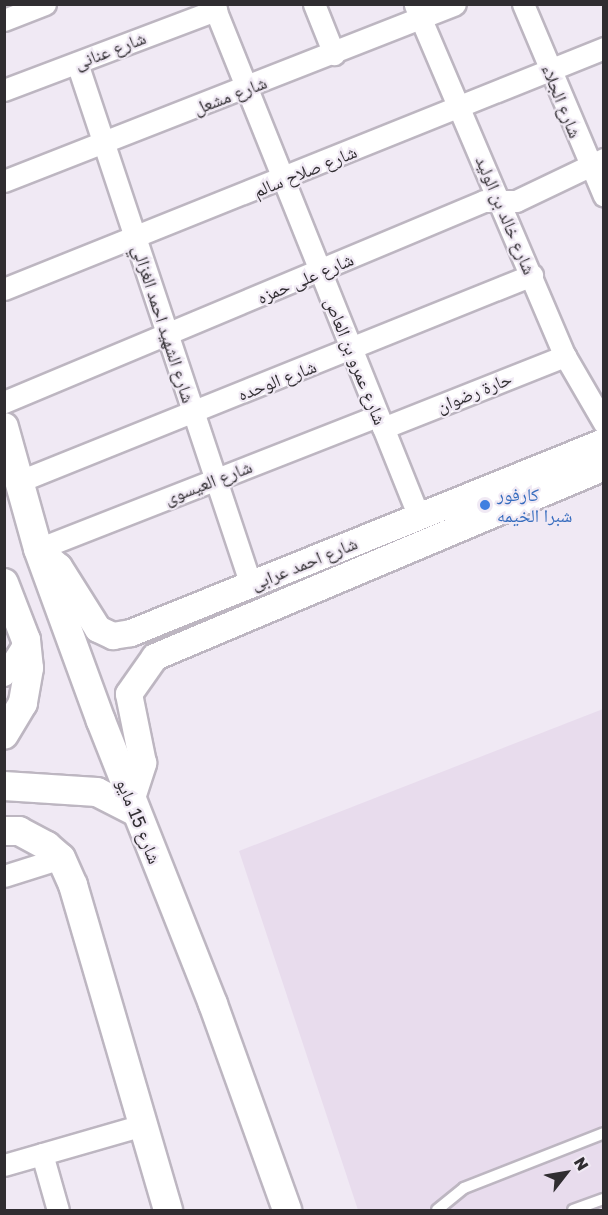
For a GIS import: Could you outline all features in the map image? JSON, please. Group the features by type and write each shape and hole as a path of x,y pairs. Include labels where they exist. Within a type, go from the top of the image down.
{"main road":[{"name":"شارع 15 مايو","path":"4,427 38,549 287,1210"},
{"path":"4,583 26,640 29,669 23,703 4,735"},
{"path":"4,786 96,792 133,806"},
{"path":"4,831 28,834 61,858 74,885 168,1210"}],"street":[{"path":"7,14 45,4"},
{"path":"314,4 334,54"},
{"name":"شارع مشعل","path":"4,181 334,54 418,11 454,4"},
{"name":"شارع الجلاء","path":"523,4 550,70 596,163 603,196"},
{"name":"شارع عنانى","path":"4,90 214,7"},
{"name":"شارع عمرو بن العاص","path":"214,7 419,517"},
{"name":"شارع خالد بن الوليد","path":"418,11 566,356 603,423"},
{"name":"شارع صلاح سالم","path":"4,289 284,180 603,48"},
{"name":"شارع الشهيد احمد الغزالي","path":"77,63 251,585"},
{"name":"شارع على حمزه","path":"4,402 168,337 484,201 516,201 596,163"},
{"name":"شارع الوحده","path":"20,481 352,351 532,275"},
{"name":"حارة رضوان","path":"380,422 566,356"},
{"name":"شارع العيسوى","path":"38,549 216,480 380,422"},
{"name":"شارع احمد عرابى","path":"38,549 59,567 91,624 113,636 251,585 603,442"},
{"name":"شارع احمد عرابى","path":"133,806 143,763 129,694 155,657 603,467"},
{"path":"4,675 26,640"},
{"path":"4,876 61,858"},
{"path":"4,1164 143,1125"},
{"path":"42,1154 58,1210"}],"lane":[{"path":"437,1210 464,1188 603,1133"},
{"path":"573,1210 603,1199"}],"shaded area":[{"path":"603,709 603,1210 358,1210 239,851"}],"place":[{"name":"كارفور شبرا الخيمه","path":"485,505"}]}
